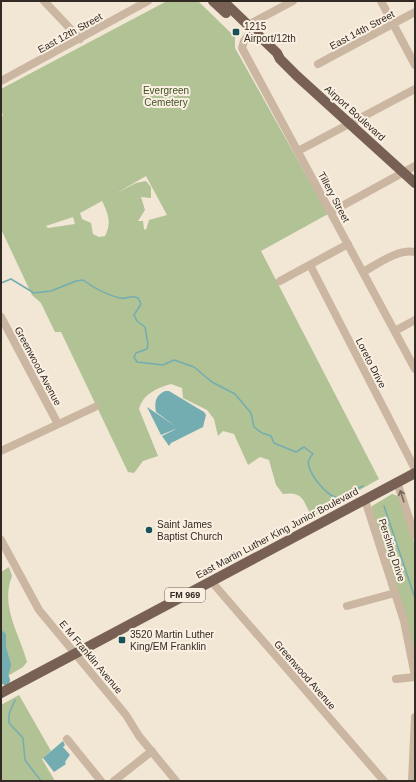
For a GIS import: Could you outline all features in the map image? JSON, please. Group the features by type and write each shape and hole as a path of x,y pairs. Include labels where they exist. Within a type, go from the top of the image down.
{"main road":[{"name":"Airport Boulevard","path":"214,1 278,53 280,59 415,184"},
{"name":"Airport Boulevard","path":"223,1 248,30"},
{"name":"East Martin Luther King Junior Boulevard","path":"1,693 415,473"}],"street":[{"path":"44,1 80,39"},
{"name":"East 12th Street","path":"1,81 148,1"},
{"path":"248,30 293,1"},
{"path":"381,1 415,65"},
{"name":"East 14th Street","path":"318,64 415,12"},
{"name":"Tillery Street","path":"248,30 242,48 415,369"},
{"path":"298,151 415,89"},
{"path":"331,212 415,166"},
{"path":"280,281 348,244"},
{"path":"363,272 396,254 414,251"},
{"name":"Loreto Drive","path":"310,265 415,469"},
{"name":"Greenwood Avenue","path":"1,317 58,424"},
{"path":"395,331 415,320"},
{"path":"1,451 95,407"},
{"path":"397,482 415,536"},
{"name":"Pershing Drive","path":"365,500 404,621 415,677"},
{"name":"E M Franklin Avenue","path":"1,540 32,600 74,654 126,715 176,781"},
{"name":"Greenwood Avenue","path":"211,581 384,781"},
{"path":"347,606 395,593"},
{"path":"396,679 415,677"},
{"path":"412,781 415,718"},
{"path":"67,739 101,781"},
{"path":"114,781 152,751"}],"green space":[{"name":"Evergreen Cemetery","path":"167,1 198,1 235,37 235,48 328,214 261,251 379,479 312,517 302,498 295,494 283,494 276,485 269,460 260,457 248,465 234,434 223,431 218,436 214,419 207,410 183,398 182,388 171,384 151,392 144,399 139,409 158,456 143,461 134,473 128,472 61,332 55,332 41,303 32,295 1,229 1,118 3,115 1,111 1,89","holes":["146,176 167,215 149,220 146,230 144,229 143,221 138,221 145,210 141,197 151,198 151,187 146,181 136,183 115,194","102,201 109,222 105,236 99,237 93,234 91,223 82,219 80,213","73,217 75,224 48,228 46,226"]},
{"path":"392,494 398,496 415,545 415,658 372,510 372,506"},
{"path":"9,567 12,576 8,598 9,609 27,662 23,667 1,680 1,572"},
{"path":"19,695 51,751 42,759 55,781 1,781 1,705"}],"water":[{"path":"165,391 169,391 204,412 206,415 203,427 171,443 169,446 162,436 178,428 161,435 147,407 175,426 156,412 156,399"},
{"path":"63,741 65,745 63,747 70,755 65,762 66,764 54,772 43,758"}],"waterway":[{"path":"1,283 11,279 34,293 51,291 76,281 83,280 101,291 115,297 138,298 141,304 134,315 137,321 145,327 148,344 147,349 136,353 134,357 137,362 163,365 174,360 194,367 212,382 235,394 251,413 254,427 262,433 271,436 274,443 296,452 304,447 313,454 308,464 310,470 316,481 325,491 335,497 339,498 363,486"},
{"path":"384,506 415,598"},
{"path":"1,636 1,648 6,665 3,675 5,680"},
{"path":"15,700 9,714 9,723 23,738 25,760 41,781"}],"place":[{"name":"1215 Airport/12th","path":"236,32"},
{"name":"Saint James Baptist Church","path":"149,530"},
{"name":"3520 Martin Luther King/EM Franklin","path":"122,640"}]}
